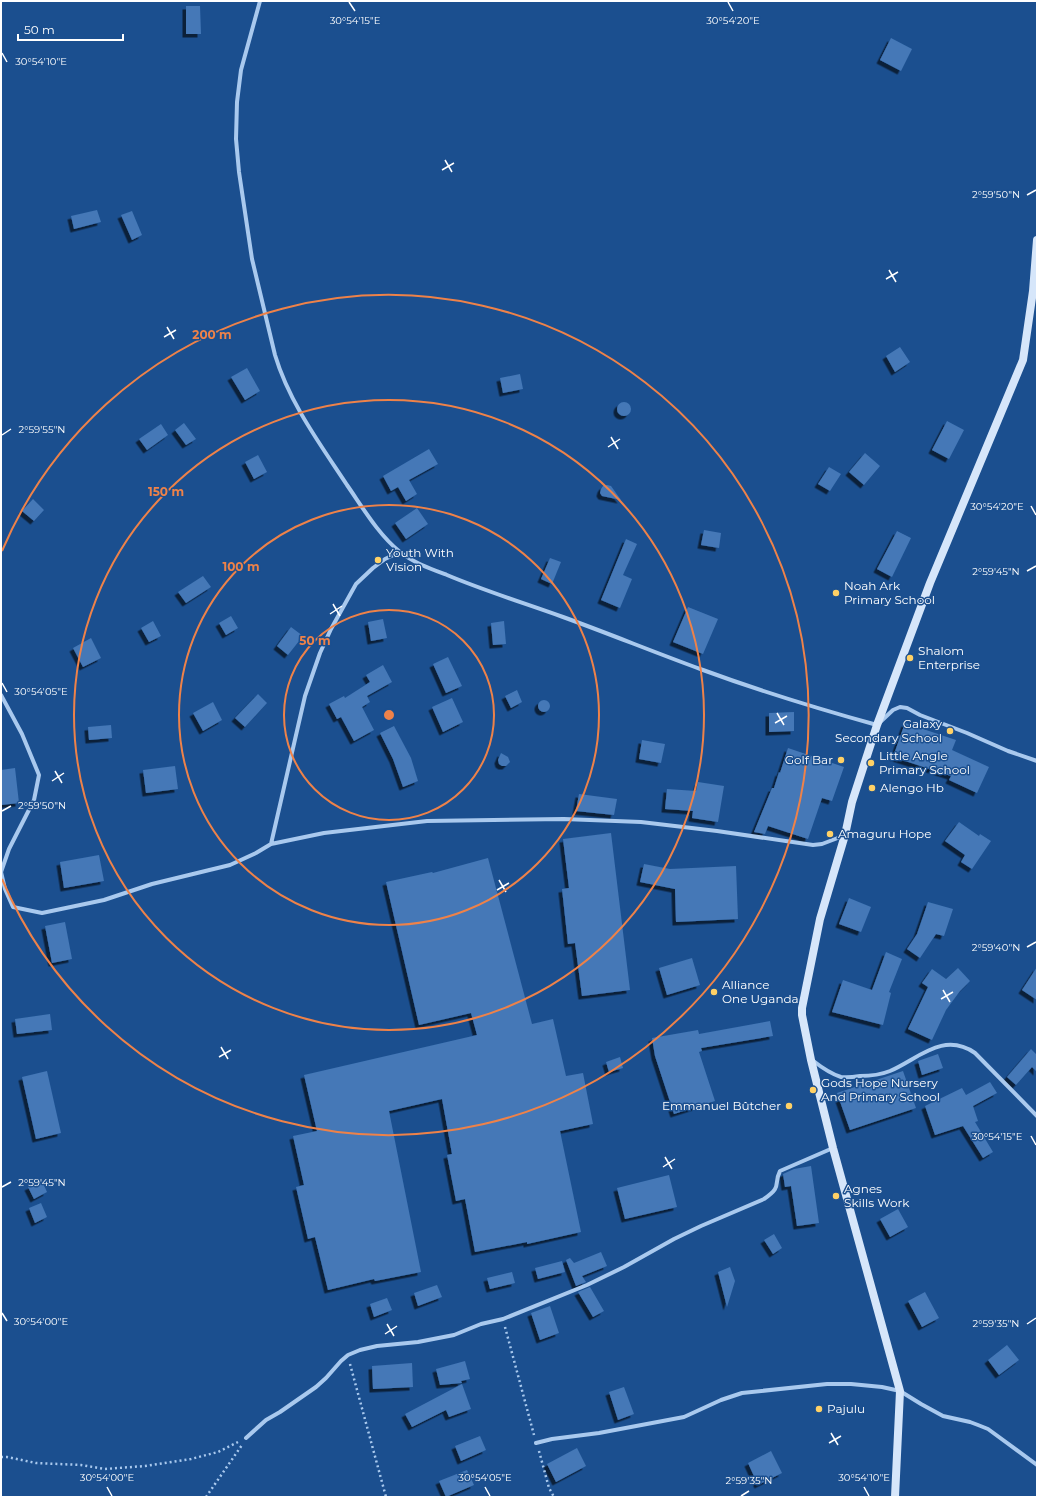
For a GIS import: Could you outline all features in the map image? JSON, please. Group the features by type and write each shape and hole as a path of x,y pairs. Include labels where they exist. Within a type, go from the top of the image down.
{"street":[{"path":"260,1 241,70 237,102 236,139 239,172 252,259 278,366 290,392 322,447 371,520 400,552 418,564 480,589 565,618 704,670 788,699 877,726"},
{"path":"895,1497 900,1391 833,1148 811,1060 802,1008 820,919 845,835 852,802 877,726 930,583 1022,364 1030,314 1037,240"},
{"path":"271,844 305,696 320,653 331,629 356,584 385,559 400,552"},
{"path":"1,695 22,734 39,775 34,800 9,849 1,872 5,889 13,907 42,913 104,900 152,884 230,865 271,844 324,833 427,821 564,819 624,820 717,831 813,845 833,841 845,835"},
{"path":"877,726 893,710 900,707 907,708 920,715 1003,749 1037,761"},
{"path":"811,1060 834,1075 844,1078 879,1075 897,1068 928,1050 947,1044 960,1045 975,1053 1037,1116"},
{"path":"246,1438 266,1420 316,1387 348,1355 360,1350 377,1346 418,1342 454,1335 481,1324 502,1319 587,1285 624,1267 674,1239 764,1199 777,1187 780,1171 833,1148"},
{"path":"536,1443 684,1417 720,1400 742,1393 764,1392 827,1384 851,1384 900,1391 943,1416 970,1422 988,1429 1037,1465"}],"path":[{"path":"502,1319 524,1395 526,1411 549,1488 554,1497"},
{"path":"348,1355 386,1497"},
{"path":"1,1457 36,1463 80,1465 105,1469 145,1466 191,1459 218,1452 246,1438"},
{"path":"206,1497 246,1438"}],"building":[{"path":"186,6 200,6 201,34 186,34"},
{"path":"891,38 912,49 901,71 880,60"},
{"path":"97,210 101,222 74,229 71,216"},
{"path":"132,211 142,235 132,240 121,215"},
{"path":"900,347 910,362 895,372 886,356"},
{"path":"247,368 260,391 245,400 231,377"},
{"path":"520,374 523,389 503,393 500,378"},
{"path":"624,402 629,404 631,409 629,414 624,416 619,414 617,409 619,404"},
{"path":"947,421 964,430 949,459 932,450"},
{"path":"184,423 196,439 186,445 175,430"},
{"path":"161,424 168,435 147,450 139,439"},
{"path":"429,449 438,464 409,480 417,494 406,501 398,487 391,491 383,476"},
{"path":"865,453 880,466 864,485 849,472"},
{"path":"258,455 267,472 254,479 245,462"},
{"path":"829,467 841,474 830,491 818,484"},
{"path":"603,486 611,486 621,500 602,496 600,493 601,489"},
{"path":"33,499 44,510 34,521 22,511"},
{"path":"417,508 428,524 406,539 395,523"},
{"path":"704,530 721,533 719,548 701,545"},
{"path":"897,531 911,538 892,577 877,569"},
{"path":"626,539 637,544 623,575 632,579 620,608 601,600"},
{"path":"550,558 561,562 552,584 541,579"},
{"path":"203,576 211,587 186,603 178,592"},
{"path":"688,607 718,619 703,654 673,642"},
{"path":"231,616 238,628 226,635 219,623"},
{"path":"383,619 387,638 371,641 368,622"},
{"path":"153,621 161,636 149,642 141,628"},
{"path":"504,621 506,644 493,645 491,623"},
{"path":"291,627 303,636 288,655 277,646"},
{"path":"91,638 101,658 83,667 73,648"},
{"path":"448,657 462,686 446,693 433,664"},
{"path":"383,665 392,682 367,696 370,702 362,707 374,730 354,741 341,717 337,719 329,704 344,696 345,698 370,682 366,675"},
{"path":"517,690 522,702 511,708 505,696"},
{"path":"258,694 267,703 245,727 235,718"},
{"path":"452,698 463,722 443,732 432,707"},
{"path":"546,700 549,701 549,711 542,712 539,711 538,704 539,701"},
{"path":"213,702 222,720 203,731 193,713"},
{"path":"794,712 794,731 769,732 769,713"},
{"path":"905,723 956,740 952,750 989,767 977,793 949,780 951,776 893,757"},
{"path":"111,725 112,738 89,740 88,727"},
{"path":"394,726 411,758 418,781 403,787 393,759 380,733"},
{"path":"642,740 665,744 661,763 639,759"},
{"path":"788,748 844,767 832,801 822,798 808,839 768,826 765,834 754,832 772,788 774,788"},
{"path":"501,753 508,757 510,762 506,766 499,764 498,760"},
{"path":"175,766 178,789 146,793 143,770"},
{"path":"15,768 19,803 1,805 1,770"},
{"path":"698,782 724,786 718,822 692,818 693,811 665,809 667,789 696,791"},
{"path":"579,794 617,799 614,815 576,811"},
{"path":"959,822 979,836 980,834 991,841 972,869 961,862 965,855 945,841"},
{"path":"611,833 630,990 582,996 575,943 568,944 562,889 569,888 563,839"},
{"path":"99,855 104,881 64,888 60,862"},
{"path":"488,858 532,1024 553,1019 566,1076 583,1073 593,1124 560,1131 581,1232 527,1244 527,1242 475,1252 465,1199 456,1201 447,1155 452,1154 442,1099 389,1111 421,1272 375,1281 374,1279 328,1290 315,1237 308,1239 296,1187 304,1185 293,1136 317,1131 304,1075 477,1035 471,1013 419,1025 386,882 433,873"},
{"path":"644,864 670,869 736,866 738,919 676,922 675,889 640,882"},
{"path":"849,898 871,907 861,932 839,924"},
{"path":"928,902 953,909 944,936 936,934 920,958 907,949 917,934"},
{"path":"65,922 72,959 52,963 45,926"},
{"path":"886,952 902,959 889,992 891,993 883,1025 832,1012 843,980 872,990"},
{"path":"692,958 700,985 667,995 659,968"},
{"path":"1037,967 1037,1000 1022,990"},
{"path":"958,968 970,981 960,991 946,1010 932,1040 908,1029 928,987 922,983 932,969 946,979"},
{"path":"50,1014 52,1030 17,1034 15,1019"},
{"path":"770,1021 773,1036 701,1048 702,1051 699,1052 715,1101 674,1114 655,1056 652,1038 698,1030 699,1034"},
{"path":"1031,1049 1037,1055 1037,1072 1032,1067 1016,1085 1007,1077"},
{"path":"938,1054 943,1068 922,1075 918,1061"},
{"path":"620,1057 623,1068 609,1072 606,1062"},
{"path":"47,1071 61,1133 36,1139 22,1077"},
{"path":"903,1071 916,1108 850,1130 837,1093"},
{"path":"990,1082 997,1093 973,1106 978,1121 975,1122 993,1152 983,1158 963,1126 935,1135 925,1106 962,1088 966,1095"},
{"path":"811,1166 819,1223 797,1226 791,1186 785,1187 783,1174 794,1169"},
{"path":"669,1175 677,1207 625,1219 617,1188"},
{"path":"42,1181 47,1192 34,1199 28,1187"},
{"path":"41,1203 47,1217 35,1223 29,1208"},
{"path":"898,1209 908,1227 890,1237 880,1219"},
{"path":"774,1234 782,1248 773,1254 764,1240"},
{"path":"601,1252 607,1266 582,1276 586,1282 576,1286 566,1260 570,1258 574,1263"},
{"path":"562,1261 565,1272 538,1279 535,1268"},
{"path":"730,1267 735,1281 727,1307 718,1272"},
{"path":"512,1272 515,1283 490,1289 487,1278"},
{"path":"437,1285 442,1297 418,1306 414,1293"},
{"path":"590,1287 604,1311 593,1317 578,1292"},
{"path":"925,1292 939,1318 922,1327 908,1301"},
{"path":"387,1298 392,1310 374,1317 370,1304"},
{"path":"550,1306 559,1333 540,1340 531,1313"},
{"path":"1007,1345 1019,1360 999,1375 988,1360"},
{"path":"465,1361 470,1379 461,1381 462,1383 440,1385 436,1369"},
{"path":"412,1363 413,1387 373,1389 372,1366"},
{"path":"462,1384 471,1409 449,1417 446,1410 412,1427 405,1414"},
{"path":"624,1387 634,1414 618,1420 609,1392"},
{"path":"480,1436 486,1450 461,1461 455,1446"},
{"path":"577,1448 586,1466 556,1482 547,1464"},
{"path":"771,1451 782,1473 758,1485 748,1463"},
{"path":"467,1470 474,1485 446,1497 439,1481"}],"place":[{"name":"Youth With Vision","path":"378,560"},
{"name":"Noah Ark Primary School","path":"836,593"},
{"name":"Shalom Enterprise","path":"910,658"},
{"name":"Galaxy Secondary School","path":"950,731"},
{"name":"Golf Bar","path":"841,760"},
{"name":"Little Angle Primary School","path":"871,763"},
{"name":"Alengo Hb","path":"872,788"},
{"name":"Amaguru Hope","path":"830,834"},
{"name":"Alliance One Uganda","path":"714,992"},
{"name":"Gods Hope Nursery And Primary School","path":"813,1090"},
{"name":"Emmanuel Bûtcher","path":"789,1106"},
{"name":"Agnes Skills Work","path":"836,1196"},
{"name":"Pajulu","path":"819,1409"}]}
